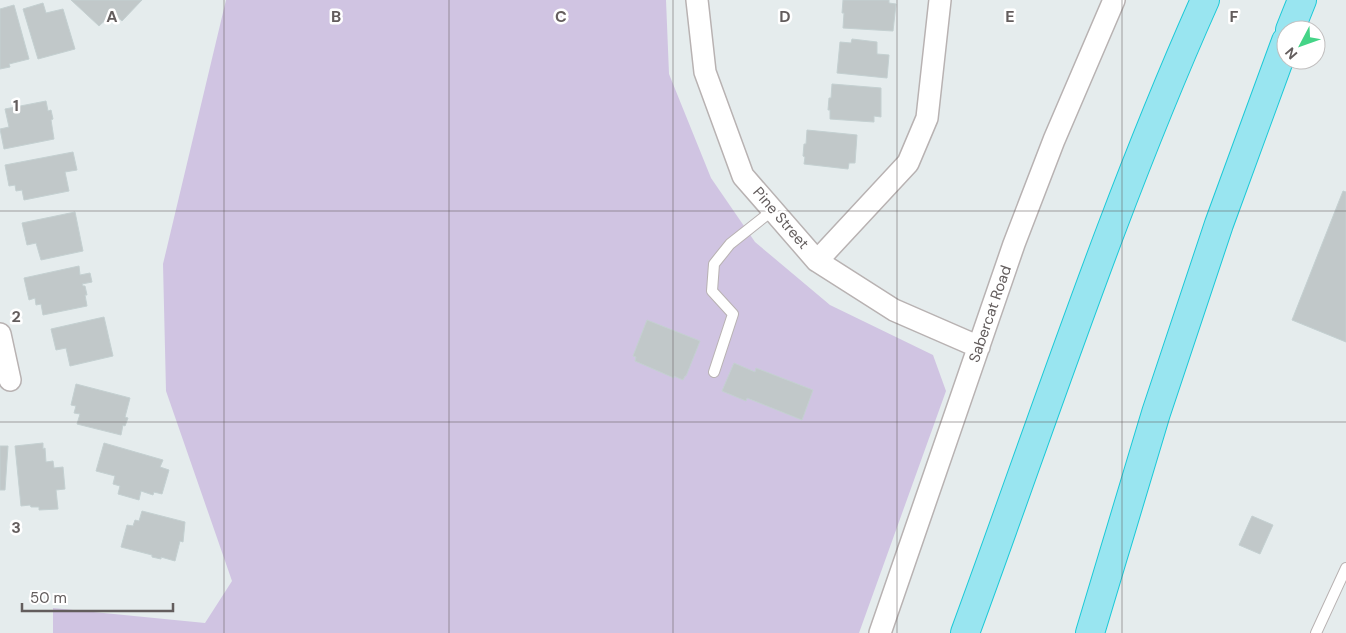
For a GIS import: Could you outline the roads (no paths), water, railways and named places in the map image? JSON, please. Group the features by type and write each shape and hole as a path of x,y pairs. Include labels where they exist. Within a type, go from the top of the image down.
{"highway":[{"path":"965,633 1108,240 1186,43 1205,0"},
{"path":"1294,20 1302,0"},
{"path":"1090,633 1162,394 1219,224 1276,68"}],"street":[{"name":"Pine Street","path":"697,0 705,72 743,176 817,261 894,310 979,347"},
{"path":"817,261 908,163 927,118 940,0"},
{"name":"Sabercat Road","path":"880,633 1014,244 1054,140 1114,0"},
{"path":"0,334 10,380"}],"lane":[{"path":"714,372 733,314 712,291 714,264 730,244 773,210"},
{"path":"1316,633 1346,568"}]}
